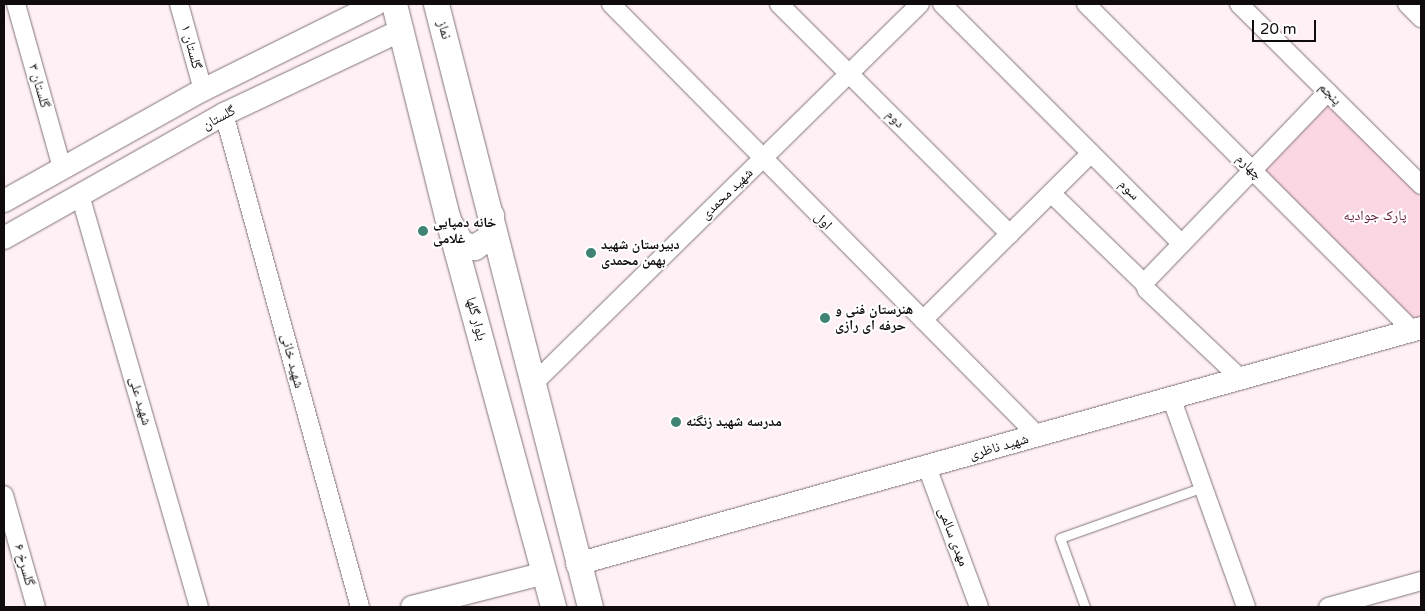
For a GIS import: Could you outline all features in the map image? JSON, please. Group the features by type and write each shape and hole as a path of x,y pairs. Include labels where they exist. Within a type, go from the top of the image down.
{"main road":[{"path":"394,4 402,30"},
{"name":"گلستان","path":"402,30 436,4"},
{"name":"نماز","path":"436,4 489,206"},
{"name":"بلوار گلها","path":"402,30 447,216 552,607"},
{"path":"447,216 461,243 468,246 480,245 490,237 489,206"},
{"path":"489,206 577,564 590,607"},
{"path":"489,368 486,335 495,319 507,320 526,352"}],"street":[{"name":"گلستان ۳","path":"16,4 62,168"},
{"name":"گلستان ۱","path":"179,4 202,90"},
{"path":"4,201 202,90 376,4"},
{"name":"اول","path":"611,4 762,160 1038,436"},
{"name":"دوم","path":"778,4 1010,234"},
{"name":"شهید محمدی","path":"534,383 920,4"},
{"name":"سوم","path":"942,4 1180,242"},
{"name":"چهارم","path":"1086,4 1417,329"},
{"name":"پنجم","path":"1239,4 1421,185"},
{"path":"1407,4 1421,18"},
{"name":"گلستان","path":"4,238 224,114 402,30"},
{"path":"1144,283 1180,242 1328,92"},
{"name":"شهید خانی","path":"224,114 360,607"},
{"path":"923,320 1092,152"},
{"path":"1051,193 1144,283 1147,290 1240,378"},
{"name":"شهید علی","path":"80,195 199,607"},
{"name":"شهید ناظری","path":"577,564 1172,400 1240,378 1417,329"},
{"path":"1172,400 1246,607"},
{"name":"مهدی سالمی","path":"927,467 979,607"},
{"name":"گلسرخ ۶","path":"4,494 36,607"},
{"path":"412,607 544,573"},
{"path":"1328,607 1378,600 1421,581"}],"lane":[{"path":"1085,607 1060,538 1203,487"}],"green space":[{"name":"پارک جوادیه","path":"1328,104 1421,197 1421,318 1413,320 1263,169"}],"place":[{"name":"خانه دمپایی غلامی","path":"423,231"},
{"name":"دبیرستان شهید بهمن محمدی","path":"591,253"},
{"name":"هنرستان فنی و حرفه ای رازی","path":"825,318"},
{"name":"مدرسه شهید زنگنه","path":"676,422"}]}
